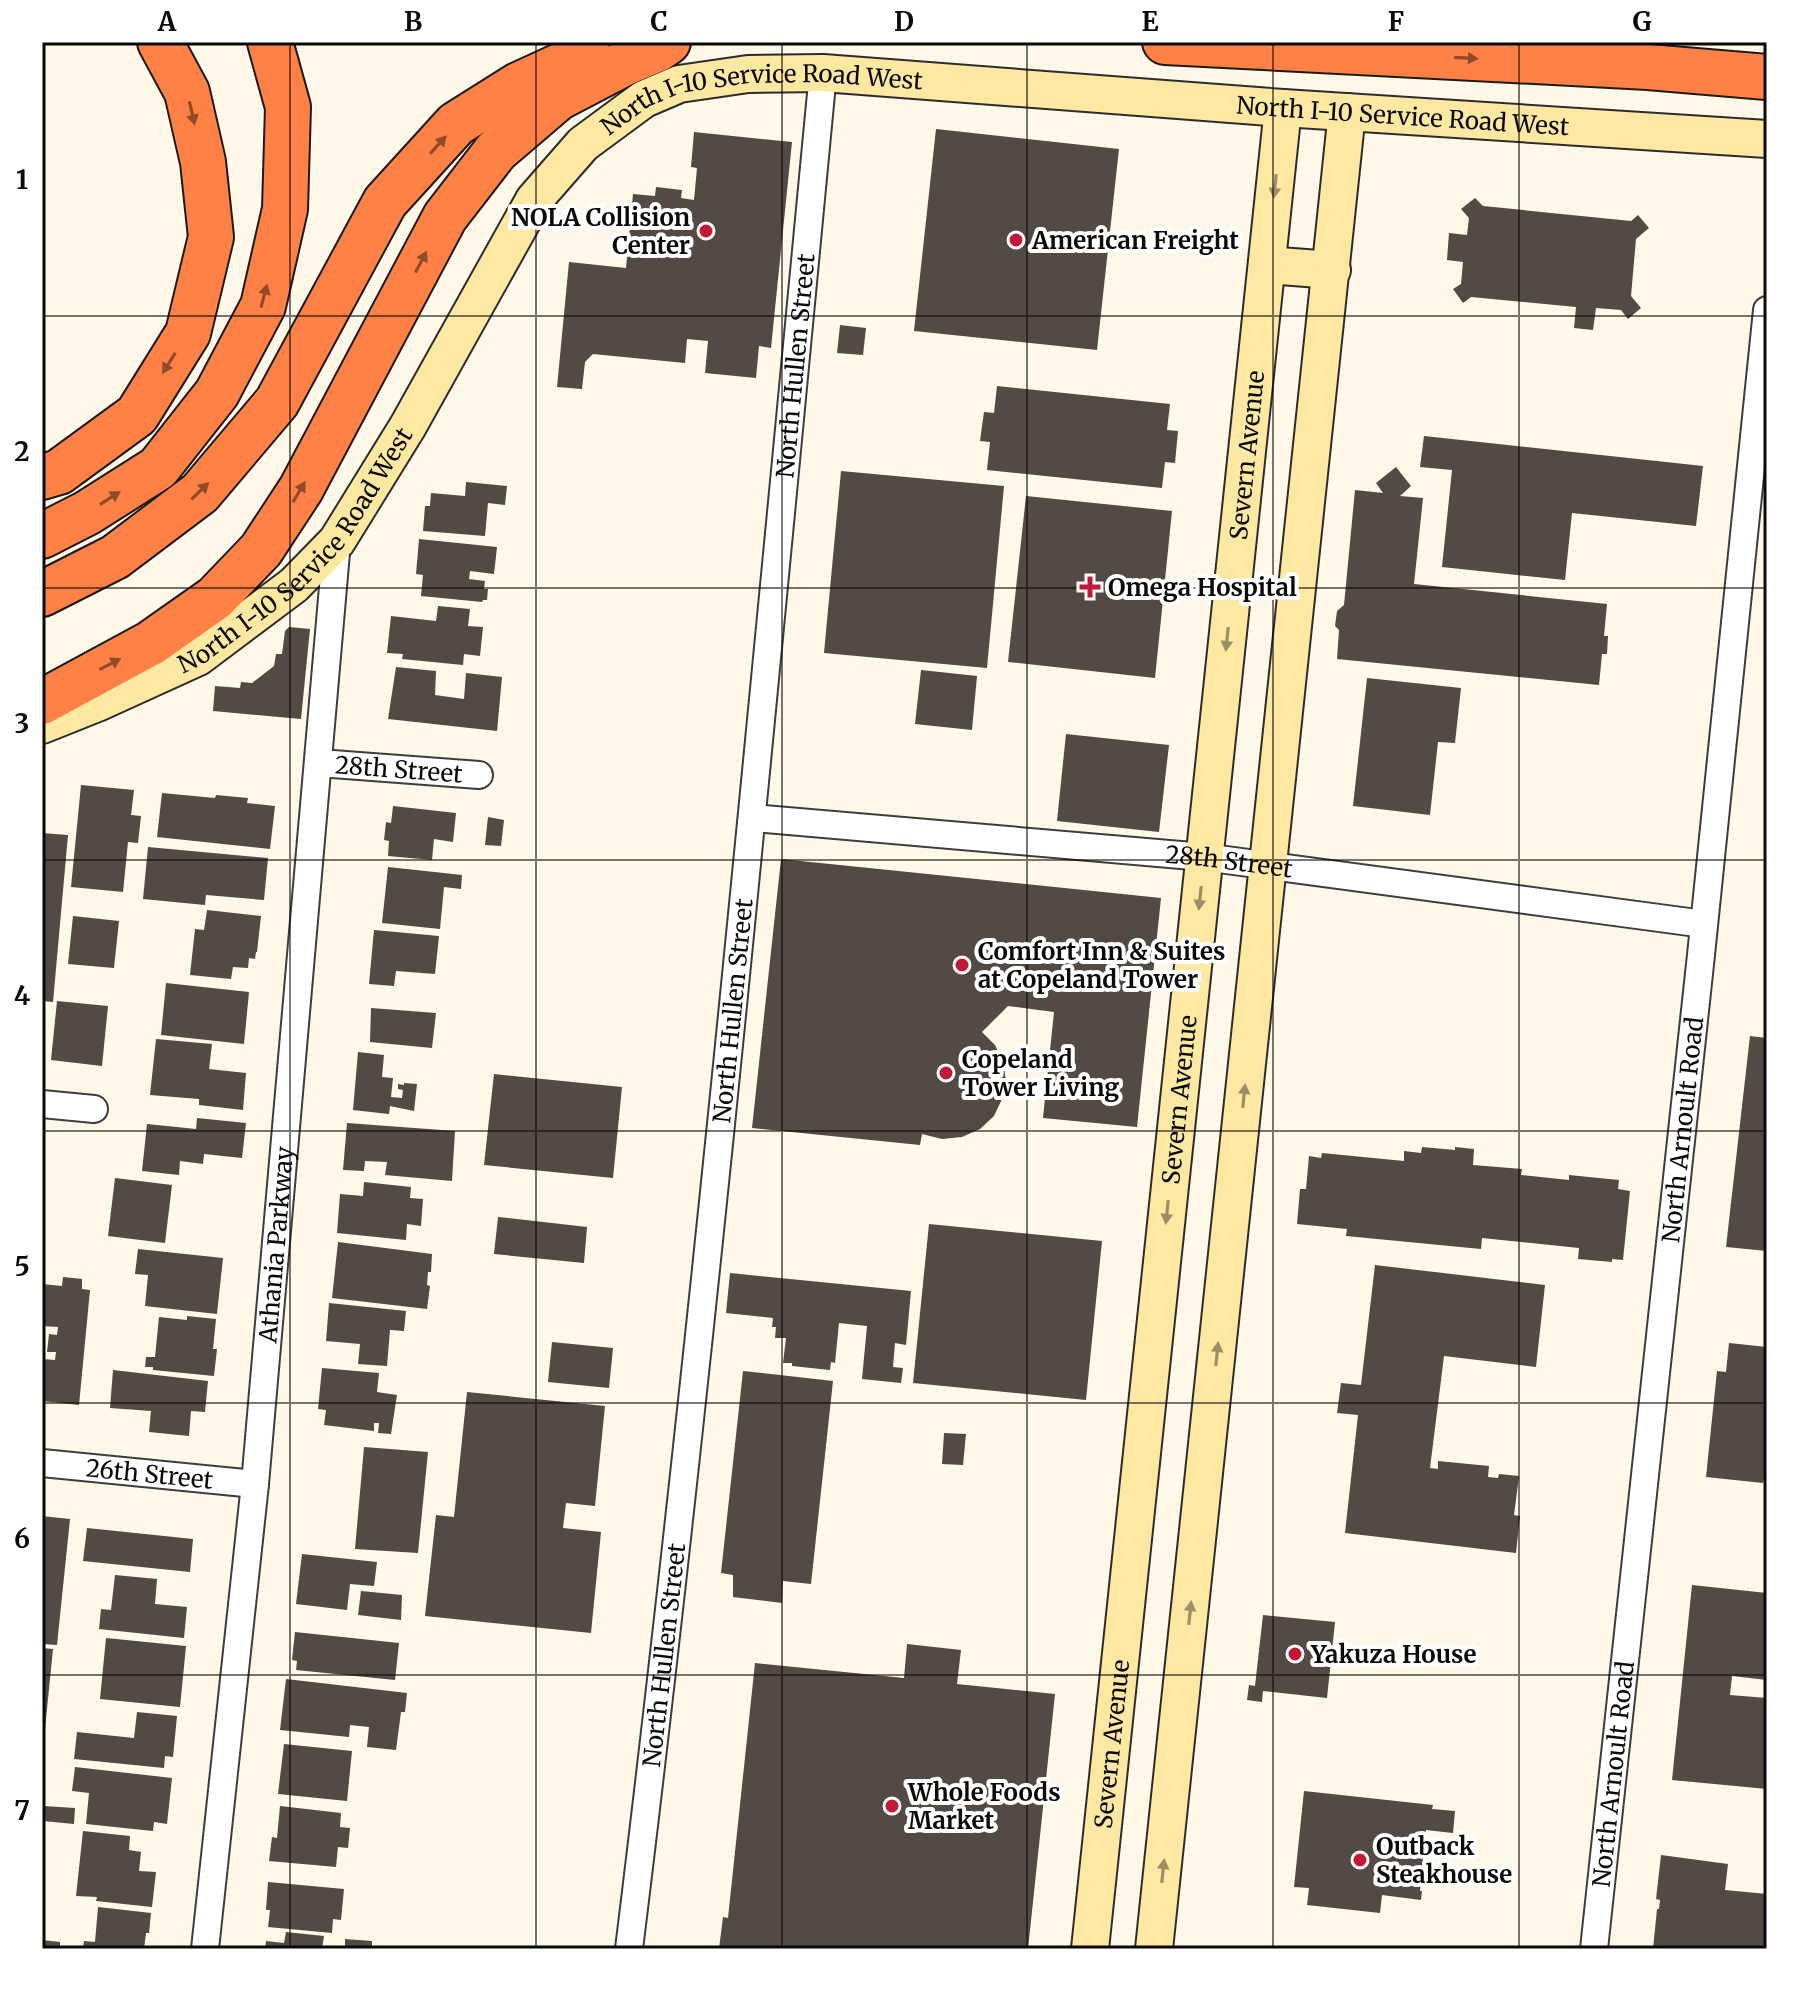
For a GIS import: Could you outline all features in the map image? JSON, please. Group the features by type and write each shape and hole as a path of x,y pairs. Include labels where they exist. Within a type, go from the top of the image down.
{"highway":[{"path":"42,477 59,472 137,415 188,333 211,237 203,162 187,92 160,42"},
{"path":"42,536 87,513 158,468 217,393 263,306 285,209 288,107 270,42"},
{"path":"42,594 115,557 200,493 277,402 385,202 456,124 518,85 582,55 626,42"},
{"path":"42,702 151,643 215,598 261,550 301,489 445,217 496,151 558,98 668,42"},
{"path":"1165,42 1648,67 1767,77"},
{"path":"1557,42 1767,59"}],"street":[{"name":"North I-10 Service Road West","path":"42,725 198,657 294,585 337,541 408,426 534,200 583,144 644,99 679,84 748,74 823,73 1283,108 1767,139"},
{"name":"North Hullen Street","path":"629,1949 671,1593 753,818 823,73"},
{"name":"Severn Avenue","path":"1090,1949 1283,108"},
{"path":"1154,1949 1347,112"},
{"path":"1267,265 1332,270"},
{"name":"North Arnoult Road","path":"1594,1949 1767,310"},
{"name":"Athania Parkway","path":"205,1949 255,1484 337,541"},
{"name":"28th Street","path":"319,763 479,775"},
{"name":"28th Street","path":"753,818 1268,864 1704,924"},
{"path":"42,1104 94,1109"},
{"name":"26th Street","path":"42,1463 255,1484"}],"building":[{"name":"American Freight","path":"936,129 1119,149 1097,350 914,331"},
{"name":"NOLA Collision Center","path":"694,132 792,142 771,348 759,346 756,378 705,373 708,341 687,339 685,363 593,354 585,362 582,389 557,387 569,262 626,268 633,194 655,196 656,187 682,190 681,198 694,200 697,168 691,167"},
{"path":"1475,198 1483,206 1631,221 1638,215 1649,228 1636,239 1631,296 1641,308 1628,319 1621,310 1596,308 1593,330 1574,328 1576,307 1471,297 1463,303 1453,289 1461,284 1463,262 1447,260 1449,233 1467,235 1469,218 1461,209"},
{"path":"840,325 866,328 863,355 837,353"},
{"path":"997,386 1170,404 1167,430 1178,431 1175,463 1165,462 1162,488 987,470 990,442 980,441 984,412 994,413"},
{"path":"1424,436 1703,466 1696,526 1572,513 1565,580 1442,567 1452,470 1420,467"},
{"path":"1396,467 1411,486 1400,496 1423,498 1414,584 1607,604 1604,636 1608,636 1607,654 1602,654 1599,685 1337,659 1339,630 1335,626 1337,611 1344,605 1355,490 1383,493 1376,483"},
{"path":"841,471 1004,486 987,668 824,653"},
{"path":"466,482 507,486 505,505 488,503 485,536 423,531 425,506 430,506 431,493 465,496"},
{"name":"Omega Hospital","path":"1026,496 1172,511 1155,678 1008,662"},
{"path":"419,539 497,547 494,574 470,571 469,579 485,581 487,600 421,596 423,575 416,574"},
{"path":"438,606 470,609 468,626 483,627 480,656 464,654 463,665 402,659 403,654 387,653 391,616 436,621"},
{"path":"289,627 310,629 301,719 213,711 215,686 240,688 241,682 252,683 274,666 276,654 282,654 285,631"},
{"path":"396,667 436,671 435,695 464,699 466,673 502,677 497,731 388,719"},
{"path":"921,670 977,676 972,730 915,724"},
{"path":"1367,678 1461,688 1455,743 1438,742 1430,815 1353,806"},
{"path":"1066,734 1169,745 1159,832 1057,821"},
{"path":"81,785 134,790 131,815 141,816 138,843 128,842 123,892 71,887"},
{"path":"162,793 248,798 247,803 275,806 270,849 157,837"},
{"path":"393,806 456,813 453,842 434,839 432,860 388,856 389,841 384,840 386,822 391,823"},
{"path":"488,817 504,820 501,846 485,845"},
{"path":"42,833 68,835 53,1002 42,1001"},
{"path":"148,847 268,858 264,900 206,895 205,905 143,899"},
{"path":"781,859 1161,898 1137,1127 1043,1118 1054,1012 1008,1006 982,1032 995,1045 1003,1062 1006,1081 994,1116 980,1129 962,1137 942,1139 922,1134 920,1145 752,1128"},
{"path":"388,867 462,875 461,889 444,887 440,929 382,923"},
{"path":"207,910 261,916 255,959 249,958 248,968 233,967 231,979 190,975 195,929 204,930"},
{"path":"73,916 119,921 114,968 68,964"},
{"path":"374,930 439,936 435,974 396,971 394,986 369,984"},
{"path":"166,983 249,992 244,1044 161,1035"},
{"path":"57,1001 108,1006 102,1066 51,1060"},
{"path":"371,1008 436,1013 432,1048 370,1042"},
{"path":"1750,1036 1767,1038 1767,1251 1726,1247"},
{"path":"156,1039 212,1044 209,1069 246,1073 243,1110 199,1105 199,1099 150,1095"},
{"path":"358,1052 384,1055 382,1077 393,1078 391,1097 402,1098 403,1090 398,1089 398,1084 417,1084 414,1111 390,1106 389,1114 353,1110"},
{"path":"494,1074 622,1087 613,1178 484,1165"},
{"path":"197,1118 246,1123 242,1158 204,1154 203,1164 180,1161 179,1175 142,1171 147,1124 196,1129"},
{"path":"347,1123 455,1131 452,1181 385,1175 387,1162 365,1161 364,1171 343,1170"},
{"path":"1422,1147 1474,1149 1473,1165 1522,1169 1521,1175 1569,1180 1569,1175 1619,1180 1618,1189 1630,1191 1623,1260 1578,1259 1579,1248 1482,1238 1481,1249 1346,1236 1347,1229 1297,1224 1300,1189 1306,1189 1309,1156 1321,1158 1322,1153 1404,1161 1404,1151 1421,1153"},
{"path":"115,1178 172,1185 165,1243 108,1236"},
{"path":"364,1182 411,1187 410,1198 423,1199 421,1226 407,1224 406,1240 337,1233 340,1194 363,1196"},
{"path":"498,1217 587,1227 584,1263 494,1254"},
{"path":"929,1224 1102,1241 1086,1400 913,1383"},
{"path":"338,1242 432,1254 427,1309 332,1298"},
{"path":"138,1249 223,1258 217,1314 145,1306 148,1275 135,1274"},
{"path":"1375,1265 1545,1285 1536,1367 1444,1356 1430,1468 1438,1469 1438,1461 1489,1466 1488,1477 1498,1478 1499,1474 1519,1476 1514,1515 1520,1516 1516,1553 1345,1533 1358,1415 1337,1413 1341,1383 1361,1385"},
{"path":"730,1273 911,1291 906,1345 895,1343 893,1367 903,1368 901,1383 862,1379 867,1326 839,1323 835,1363 831,1362 830,1370 783,1363 786,1338 775,1338 773,1318 726,1313"},
{"path":"63,1277 82,1279 82,1289 90,1290 79,1405 42,1401 42,1359 55,1360 56,1352 47,1352 49,1334 57,1335 58,1327 42,1326 42,1284 62,1286"},
{"path":"329,1303 406,1311 404,1331 390,1330 387,1366 358,1364 360,1344 326,1341"},
{"path":"187,1316 216,1319 214,1376 145,1367 146,1357 155,1357 159,1317 187,1320"},
{"path":"552,1342 613,1348 609,1388 548,1382"},
{"path":"1729,1343 1767,1347 1767,1479 1763,1483 1706,1477 1717,1371 1726,1372"},
{"path":"322,1368 379,1373 377,1392 397,1395 391,1434 378,1433 379,1423 374,1423 374,1431 324,1425 326,1410 318,1409"},
{"path":"113,1370 208,1381 205,1412 191,1411 189,1436 149,1432 151,1411 110,1408"},
{"path":"743,1371 833,1381 811,1584 783,1581 782,1603 733,1597 733,1575 721,1573"},
{"path":"467,1392 605,1406 595,1506 566,1503 563,1528 601,1532 591,1633 425,1616 436,1515 454,1517"},
{"path":"944,1433 966,1434 963,1465 942,1464"},
{"path":"364,1447 428,1452 418,1553 355,1549"},
{"path":"42,1516 70,1519 57,1645 42,1644"},
{"path":"87,1528 193,1539 190,1572 83,1561"},
{"path":"302,1554 377,1562 374,1586 350,1584 347,1610 296,1604"},
{"path":"115,1575 157,1579 155,1604 187,1607 184,1638 99,1629 101,1609 111,1610"},
{"path":"1692,1585 1767,1593 1767,1680 1732,1676 1730,1695 1767,1698 1767,1789 1672,1780"},
{"path":"361,1591 402,1595 401,1620 358,1615"},
{"name":"Yakuza House","path":"1263,1615 1335,1622 1327,1698 1263,1691 1262,1702 1247,1700 1249,1685 1255,1686"},
{"path":"295,1632 399,1643 395,1680 296,1670 297,1661 292,1660"},
{"path":"106,1638 186,1646 180,1707 100,1699"},
{"name":"Whole Foods Market","path":"907,1644 961,1650 957,1684 1055,1694 1028,1949 719,1949 723,1917 728,1918 755,1663 904,1678"},
{"path":"42,1648 53,1649 44,1739 42,1739"},
{"path":"286,1679 407,1693 396,1750 367,1747 369,1727 350,1725 349,1737 280,1730"},
{"path":"137,1712 177,1716 173,1757 165,1756 164,1768 74,1759 77,1732 134,1738"},
{"path":"284,1744 352,1751 347,1801 278,1794"},
{"path":"75,1767 172,1778 167,1824 154,1822 153,1831 86,1824 89,1793 72,1791"},
{"name":"Outback Steakhouse","path":"1304,1791 1433,1805 1432,1809 1455,1811 1453,1833 1426,1830 1421,1900 1382,1895 1380,1913 1307,1905 1309,1888 1294,1887"},
{"path":"44,1806 75,1808 74,1824 43,1821"},
{"path":"280,1806 341,1813 340,1827 350,1828 348,1848 338,1847 336,1867 269,1861 272,1837 277,1838"},
{"path":"83,1831 130,1836 129,1850 141,1852 139,1871 156,1872 152,1907 76,1896"},
{"path":"1661,1855 1728,1864 1725,1890 1767,1894 1767,1949 1653,1949 1660,1900 1656,1899"},
{"path":"268,1882 344,1889 341,1920 333,1919 332,1933 268,1927"},
{"path":"98,1907 151,1913 144,1949 83,1949 84,1941 95,1942"},
{"path":"286,1932 324,1936 322,1949 265,1949 266,1941 284,1943"},
{"path":"345,1939 372,1941 372,1949 345,1949"},
{"path":"42,1940 60,1942 60,1949 42,1949"}],"place":[{"name":"NOLA Collision Center","path":"706,231"},
{"name":"American Freight","path":"1016,240"},
{"name":"Omega Hospital","path":"1090,587"},
{"name":"Comfort Inn & Suites at Copeland Tower","path":"962,965"},
{"name":"Copeland Tower Living","path":"946,1073"},
{"name":"Yakuza House","path":"1295,1654"},
{"name":"Whole Foods Market","path":"892,1806"},
{"name":"Outback Steakhouse","path":"1360,1860"}]}
